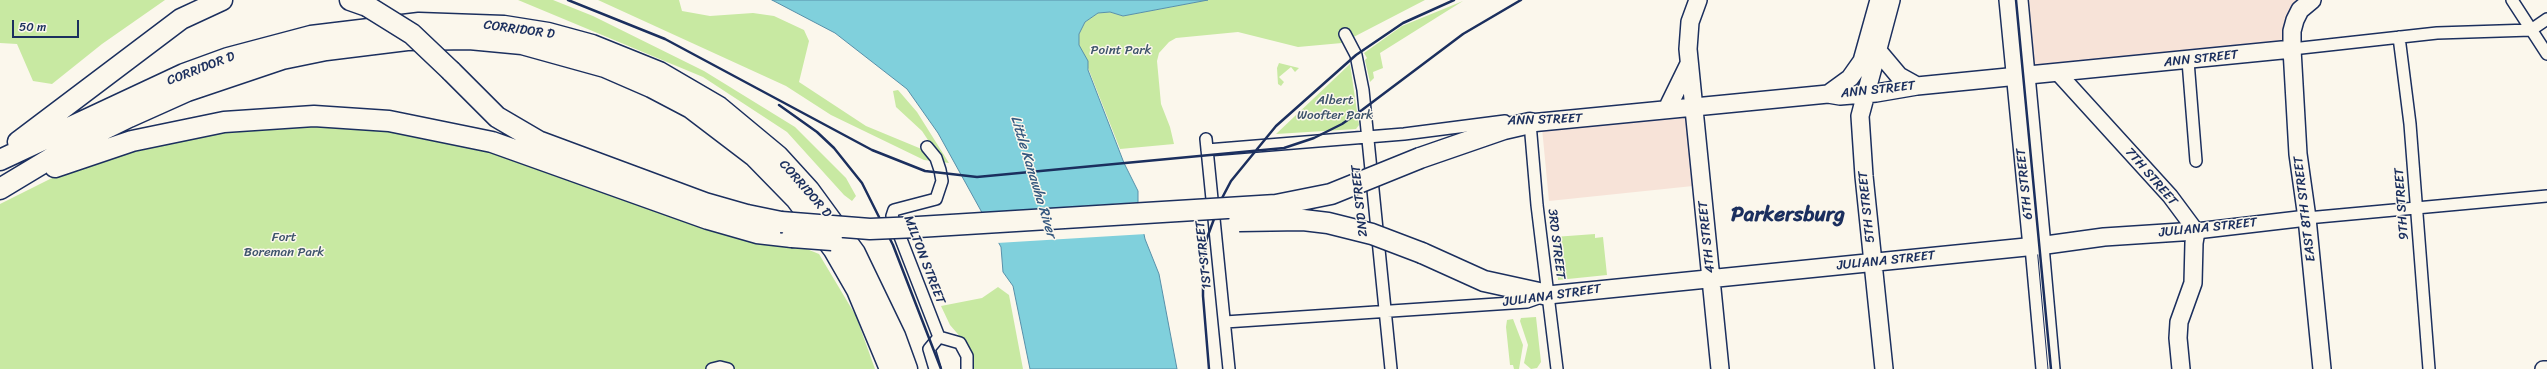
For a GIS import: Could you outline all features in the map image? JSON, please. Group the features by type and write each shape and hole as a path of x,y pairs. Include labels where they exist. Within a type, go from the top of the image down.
{"highway":[{"path":"0,156 182,19 222,0"},
{"path":"358,3 412,34 497,117 538,142 705,203 746,215 787,230 887,242 1303,220 1351,228 1422,253 1484,281 1548,295"},
{"name":"CORRIDOR D","path":"0,160 184,74 228,58 311,36 419,23 504,26 548,33 592,44 659,72 719,107 778,156 809,190 855,253 886,315 907,369"},
{"name":"CORRIDOR D","path":"0,189 19,179 78,142 187,91 282,59 341,48 408,40 469,39 522,44 605,67 651,87 691,108 754,156 796,199 834,250 857,290 890,369"},
{"path":"19,179 132,141 197,126 284,117 356,118 417,125 492,142 708,219 757,233 787,230 870,229 1276,205 1331,194 1420,158 1504,129 1530,123"}],"main road":[{"name":"4TH STREET","path":"1698,0 1692,12 1688,34 1720,369"},
{"name":"EAST 8TH STREET","path":"2312,0 2300,10 2295,20 2292,31 2292,49 2298,154 2307,218 2322,369"},
{"path":"1828,94 1850,78 1862,61 1883,6"},
{"name":"5TH STREET","path":"1883,6 1878,51 1860,116 1864,176 1884,369"},
{"name":"ANN STREET","path":"1530,123 1695,105 1828,94 1848,96 1917,86 2188,61 2292,49"},
{"path":"1878,51 1896,73 1917,86"},
{"path":"2268,52 2282,59 2293,68"},
{"path":"1668,109 1690,61"},
{"path":"1848,96 1852,108 1860,116"},
{"path":"2181,369 2178,338 2179,322 2193,283 2194,243 2196,231"},
{"name":"JULIANA STREET","path":"1548,295 1712,280 1873,261 2037,246 2104,237 2196,231"}],"street":[{"name":"6TH STREET","path":"2007,0 2021,76"},
{"name":"6TH STREET","path":"2020,0 2021,76 2037,246 2054,369"},
{"path":"2512,0 2547,54"},
{"path":"2531,30 2547,19"},
{"name":"ANN STREET","path":"2292,49 2399,37 2531,30"},
{"name":"2ND STREET","path":"1345,34 1356,55 1363,90 1391,369"},
{"name":"9TH STREET","path":"2399,37 2410,124 2429,369"},
{"path":"2188,61 2196,161"},
{"name":"7TH STREET","path":"2058,73 2170,196 2196,231"},
{"name":"ANN STREET","path":"1206,145 1368,137 1517,119 1530,123"},
{"name":"3RD STREET","path":"1530,123 1557,369"},
{"name":"1ST STREET","path":"1206,145 1229,369"},
{"name":"MILTON STREET","path":"927,147 936,158 940,170 942,181 938,195 930,202 894,210 892,216 939,337"},
{"name":"JULIANA STREET","path":"2196,231 2416,207 2547,196"},
{"name":"6TH STREET","path":"2037,246 2042,369"},
{"name":"JULIANA STREET","path":"1225,322 1527,302 1548,295"},
{"path":"935,369 929,349 939,337 960,343 966,356 967,369"},
{"path":"712,369 720,367 728,369"}],"shaded area":[{"path":"2020,0 2312,0 2292,49 2027,76"},
{"path":"1682,116 1687,122 1693,186 1549,201 1542,128"}],"green space":[{"path":"0,0 165,0 102,44 52,84 33,81 17,44 0,43"},
{"path":"518,0 553,0 593,16 704,71 795,127 846,178 856,196 852,201 844,195 787,132 703,77"},
{"path":"598,0 679,0 682,11 710,16 753,13 774,16 804,30 809,41 799,82 866,126 924,150 930,143 922,131 896,107 893,91 898,90 917,112 949,163 924,160 831,115 786,86"},
{"name":"Point Park","path":"1208,0 1425,0 1342,43 1298,47 1238,32 1176,38 1169,42 1159,53 1157,61 1161,104 1170,127 1174,144 1120,149 1079,45 1079,34 1085,22 1098,13 1110,12 1123,16"},
{"path":"1463,1 1380,53 1383,68 1373,72 1374,78 1370,82 1365,60 1367,58 1364,53 1402,26"},
{"path":"1279,63 1299,68 1295,72 1291,67 1279,77 1284,82 1281,86 1278,84 1277,68"},
{"name":"Albert Woofter Park","path":"1350,64 1359,125 1356,129 1276,134"},
{"name":"Fort Boreman Park","path":"282,121 389,129 483,147 802,247 819,254 856,316 875,369 0,369 0,204 78,165 184,134"},
{"path":"1595,234 1595,238 1603,237 1607,275 1558,280 1554,237"},
{"path":"998,287 1009,295 1023,369 973,369 969,347 950,325 941,306 982,298"},
{"path":"1536,317 1541,362 1537,368 1531,369 1524,363 1528,345 1520,321 1521,318"},
{"path":"1513,319 1523,345 1519,369 1514,369 1513,365 1510,365 1506,327 1507,320"}],"water":[{"name":"Little Kanawha River","path":"772,0 1208,0 1123,16 1110,12 1098,13 1085,22 1079,34 1079,45 1088,61 1088,70 1124,163 1138,191 1138,205 1145,239 1159,274 1177,369 1030,369 1013,286 1003,272 1001,247 938,133 907,89 835,33"}],"pier":[{"path":"1141,202 1146,234 997,243 980,213"}],"railway":[{"path":"568,0 665,39 872,150 925,171 977,177 1284,148 1314,138 1342,124 1463,34 1521,0"},
{"path":"1209,369 1203,296 1203,264 1207,238 1221,200 1231,181 1276,126 1356,55 1403,23 1454,0"},
{"path":"2016,0 2051,369"},
{"path":"779,105 817,132 834,148 862,183 893,245 941,369"}],"district":[{"name":"Parkersburg","path":"1788,216"}]}
